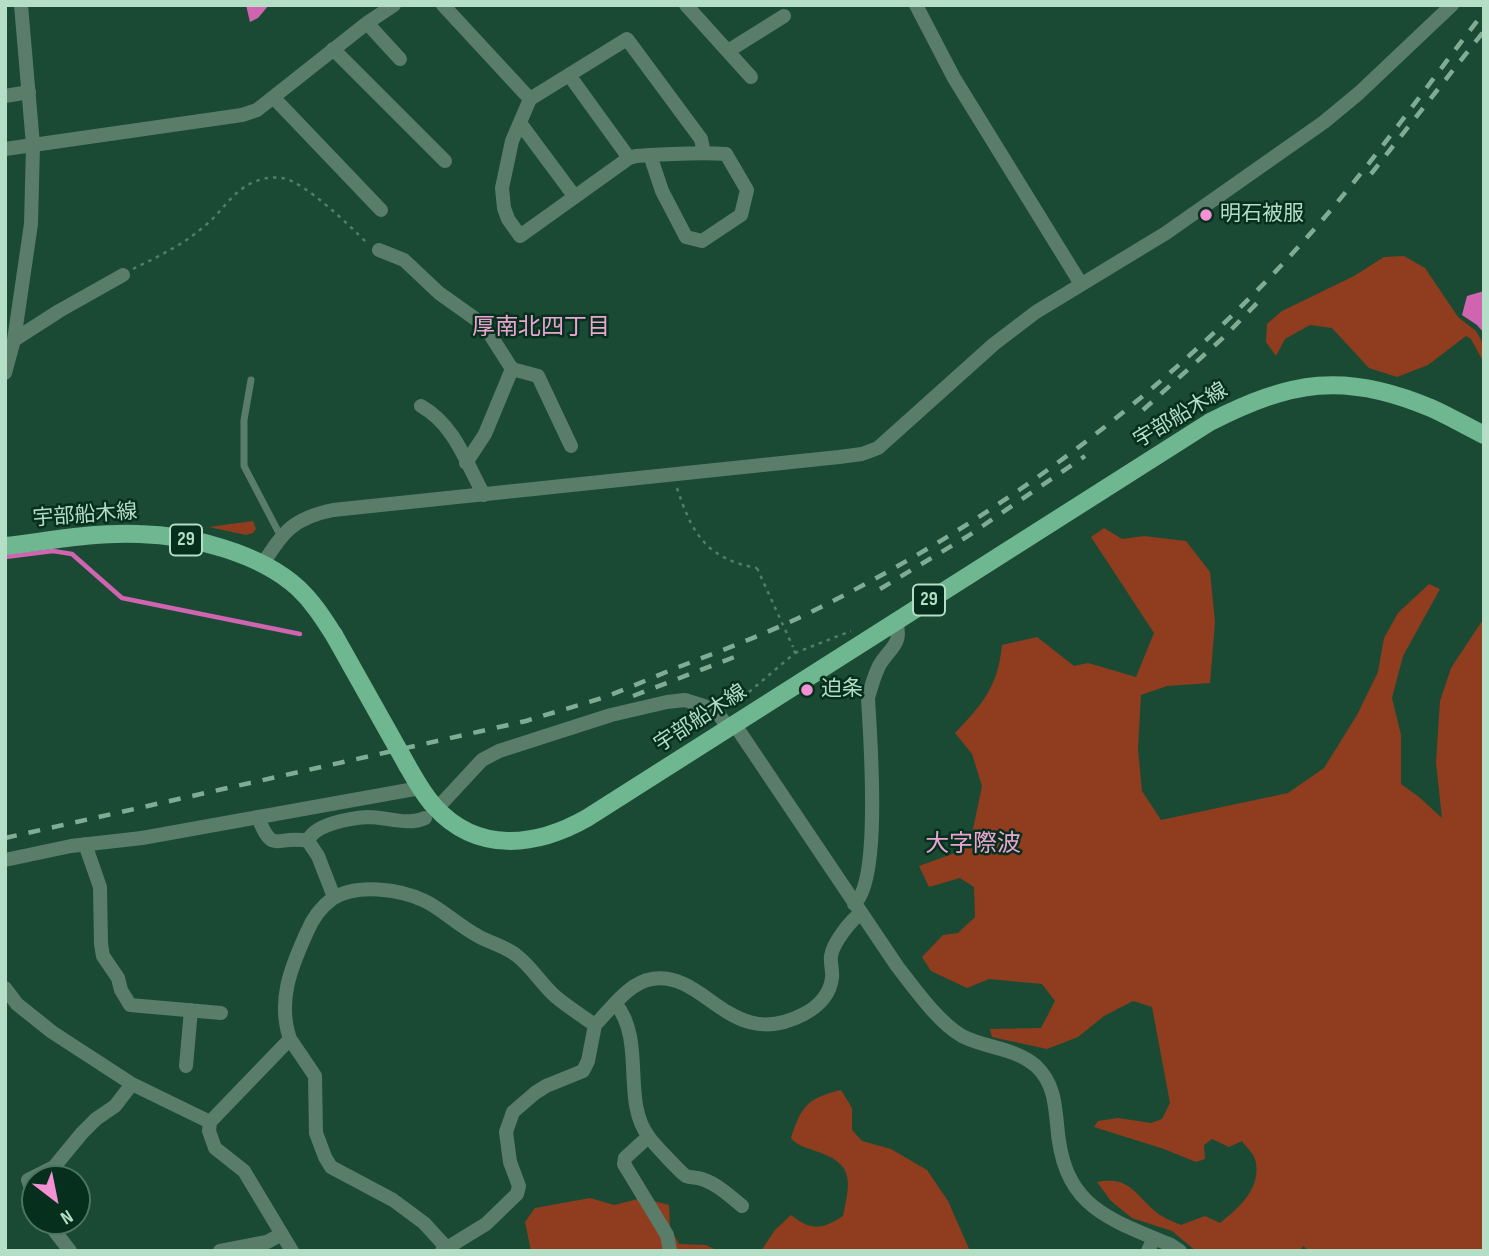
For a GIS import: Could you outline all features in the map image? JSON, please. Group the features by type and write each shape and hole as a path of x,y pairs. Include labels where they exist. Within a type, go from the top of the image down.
{"main road":[{"name":"宇部船木線","path":"5,546 104,535 139,534 213,547 263,564 297,587 318,610 420,788 435,807 471,832 507,841 538,839 569,828 587,818 728,723 896,621 1210,422 1248,403 1277,392 1327,385 1371,388 1431,408 1484,435"}],"street":[{"path":"5,373 14,340 32,223 33,145 21,5"},
{"path":"5,149 242,115 257,110 367,23 394,5"},
{"path":"443,5 530,99"},
{"path":"686,5 751,77"},
{"path":"916,5 954,78 1082,284"},
{"path":"263,564 280,536 293,524 313,514 839,457 862,454 878,448 994,344 1036,312 1166,233 1291,148 1359,93 1451,5"},
{"path":"728,51 784,16"},
{"path":"367,23 400,59"},
{"path":"650,155 662,191 686,237 702,241 741,215 747,190 726,154 704,153 650,155 629,158 520,236 508,219 502,188 512,141 530,99 628,39 701,139 704,153"},
{"path":"333,50 445,161"},
{"path":"569,75 629,158"},
{"path":"5,96 30,92"},
{"path":"274,98 381,210"},
{"path":"520,122 575,197"},
{"path":"379,250 404,260 439,293 484,325 512,369 538,376 571,446"},
{"path":"14,340 123,275"},
{"path":"466,463 485,434 512,369"},
{"path":"421,406 436,415 445,425 484,495"},
{"path":"595,1025 555,996 513,952 479,937 427,902 400,891 352,892 334,897 316,915 293,961 285,991 284,1016 290,1039 315,1076 316,1133 331,1167 424,1223 444,1249 486,1224 517,1194 519,1186 510,1162 506,1132 513,1112 535,1093 583,1071 588,1061 595,1025 640,984 652,979 678,982 747,1022 775,1024 804,1014 819,1004 829,992 834,948 855,917 864,890 872,833 869,698 880,663 895,646 899,632 896,621"},
{"path":"443,802 482,760 499,751 611,715 667,702 685,700 704,706 728,723 897,967 952,1029 963,1036 1021,1056 1043,1074 1053,1093 1062,1161 1071,1181 1086,1199 1111,1219 1151,1244 1180,1251"},
{"path":"5,860 420,788"},
{"path":"258,817 267,838 274,842 299,839 308,841 318,856 334,897"},
{"path":"308,841 311,834 324,826 368,817 408,821 425,818"},
{"path":"85,844 100,887 103,956 118,978 121,990 130,1005 221,1013"},
{"path":"5,988 17,1004 52,1032 132,1084 209,1122"},
{"path":"616,1004 627,1021 637,1109 639,1120 648,1137 682,1174 703,1179 742,1206"},
{"path":"186,1066 191,1010"},
{"path":"290,1039 209,1122 209,1131 215,1148 244,1171 292,1251"},
{"path":"56,1165 82,1133 115,1106 132,1084"},
{"path":"648,1137 625,1158 624,1164 667,1235 670,1251"},
{"path":"220,1251 267,1242 282,1234"},
{"path":"58,1235 70,1251"}],"lane":[{"path":"251,380 244,420 244,466 280,536"}],"path":[{"path":"123,275 162,256 207,225 236,193 262,179 281,178 292,181 340,216 369,245 379,250"},
{"path":"672,475 686,517 710,549 733,564 757,568 795,653"},
{"path":"728,723 795,653 855,630"}],"shaded area":[{"path":"246,5 269,5 258,18 250,22"},
{"path":"1404,256 1425,268 1458,317 1476,331 1484,345 1484,363 1471,339 1466,336 1428,365 1397,377 1369,368 1332,328 1310,325 1285,339 1276,356 1266,342 1267,324 1282,311 1354,276 1384,257"},
{"path":"1484,291 1484,333 1462,315 1467,296"},
{"path":"253,521 256,529 246,535 209,527"},
{"path":"1104,528 1122,539 1144,536 1186,541 1210,572 1215,622 1210,683 1167,686 1141,695 1138,749 1142,791 1161,820 1288,793 1324,768 1357,715 1378,672 1384,638 1398,613 1429,584 1440,589 1403,656 1392,698 1401,735 1401,784 1442,818 1436,763 1440,701 1451,668 1484,618 1484,1251 1309,1251 1303,1246 1300,1251 1196,1251 1172,1231 1132,1218 1111,1201 1097,1182 1109,1181 1126,1185 1160,1215 1181,1225 1205,1216 1220,1223 1248,1196 1256,1179 1257,1169 1254,1157 1242,1141 1229,1147 1212,1139 1204,1145 1205,1159 1196,1162 1094,1127 1098,1121 1118,1118 1151,1123 1162,1119 1170,1103 1152,1007 1133,1001 1104,1016 1078,1037 1047,1049 992,1037 990,1029 1041,1028 1055,1001 1042,984 989,979 967,988 931,971 922,957 943,935 958,933 975,917 974,887 960,878 929,887 919,866 955,853 971,839 982,786 972,754 955,733 988,694 997,672 1002,645 1037,637 1074,666 1088,663 1136,677 1154,633 1091,537"},
{"path":"841,1090 852,1108 852,1130 862,1141 891,1149 927,1170 948,1201 970,1251 761,1251 775,1230 791,1215 805,1224 817,1227 843,1216 848,1183 843,1167 837,1161 799,1145 791,1138 807,1105"},
{"path":"590,1198 614,1205 642,1198 669,1205 670,1228 679,1244 706,1245 718,1251 531,1251 525,1222 535,1208"}],"waterway":[{"path":"5,557 53,551 72,554 122,598 300,634"}],"railway":[{"path":"5,838 526,721 583,704 782,625 889,571 960,529 1094,436 1218,329 1330,211 1484,12"},
{"path":"1371,174 1484,31"},
{"path":"1143,410 1224,337 1260,300"},
{"path":"880,589 968,536 1085,456"},
{"path":"633,696 737,656"}],"place":[{"name":"明石被服","path":"1206,215"},
{"name":"迫条","path":"807,690"}],"district":[{"name":"厚南北四丁目","path":"541,328"},
{"name":"大字際波","path":"973,845"}]}
